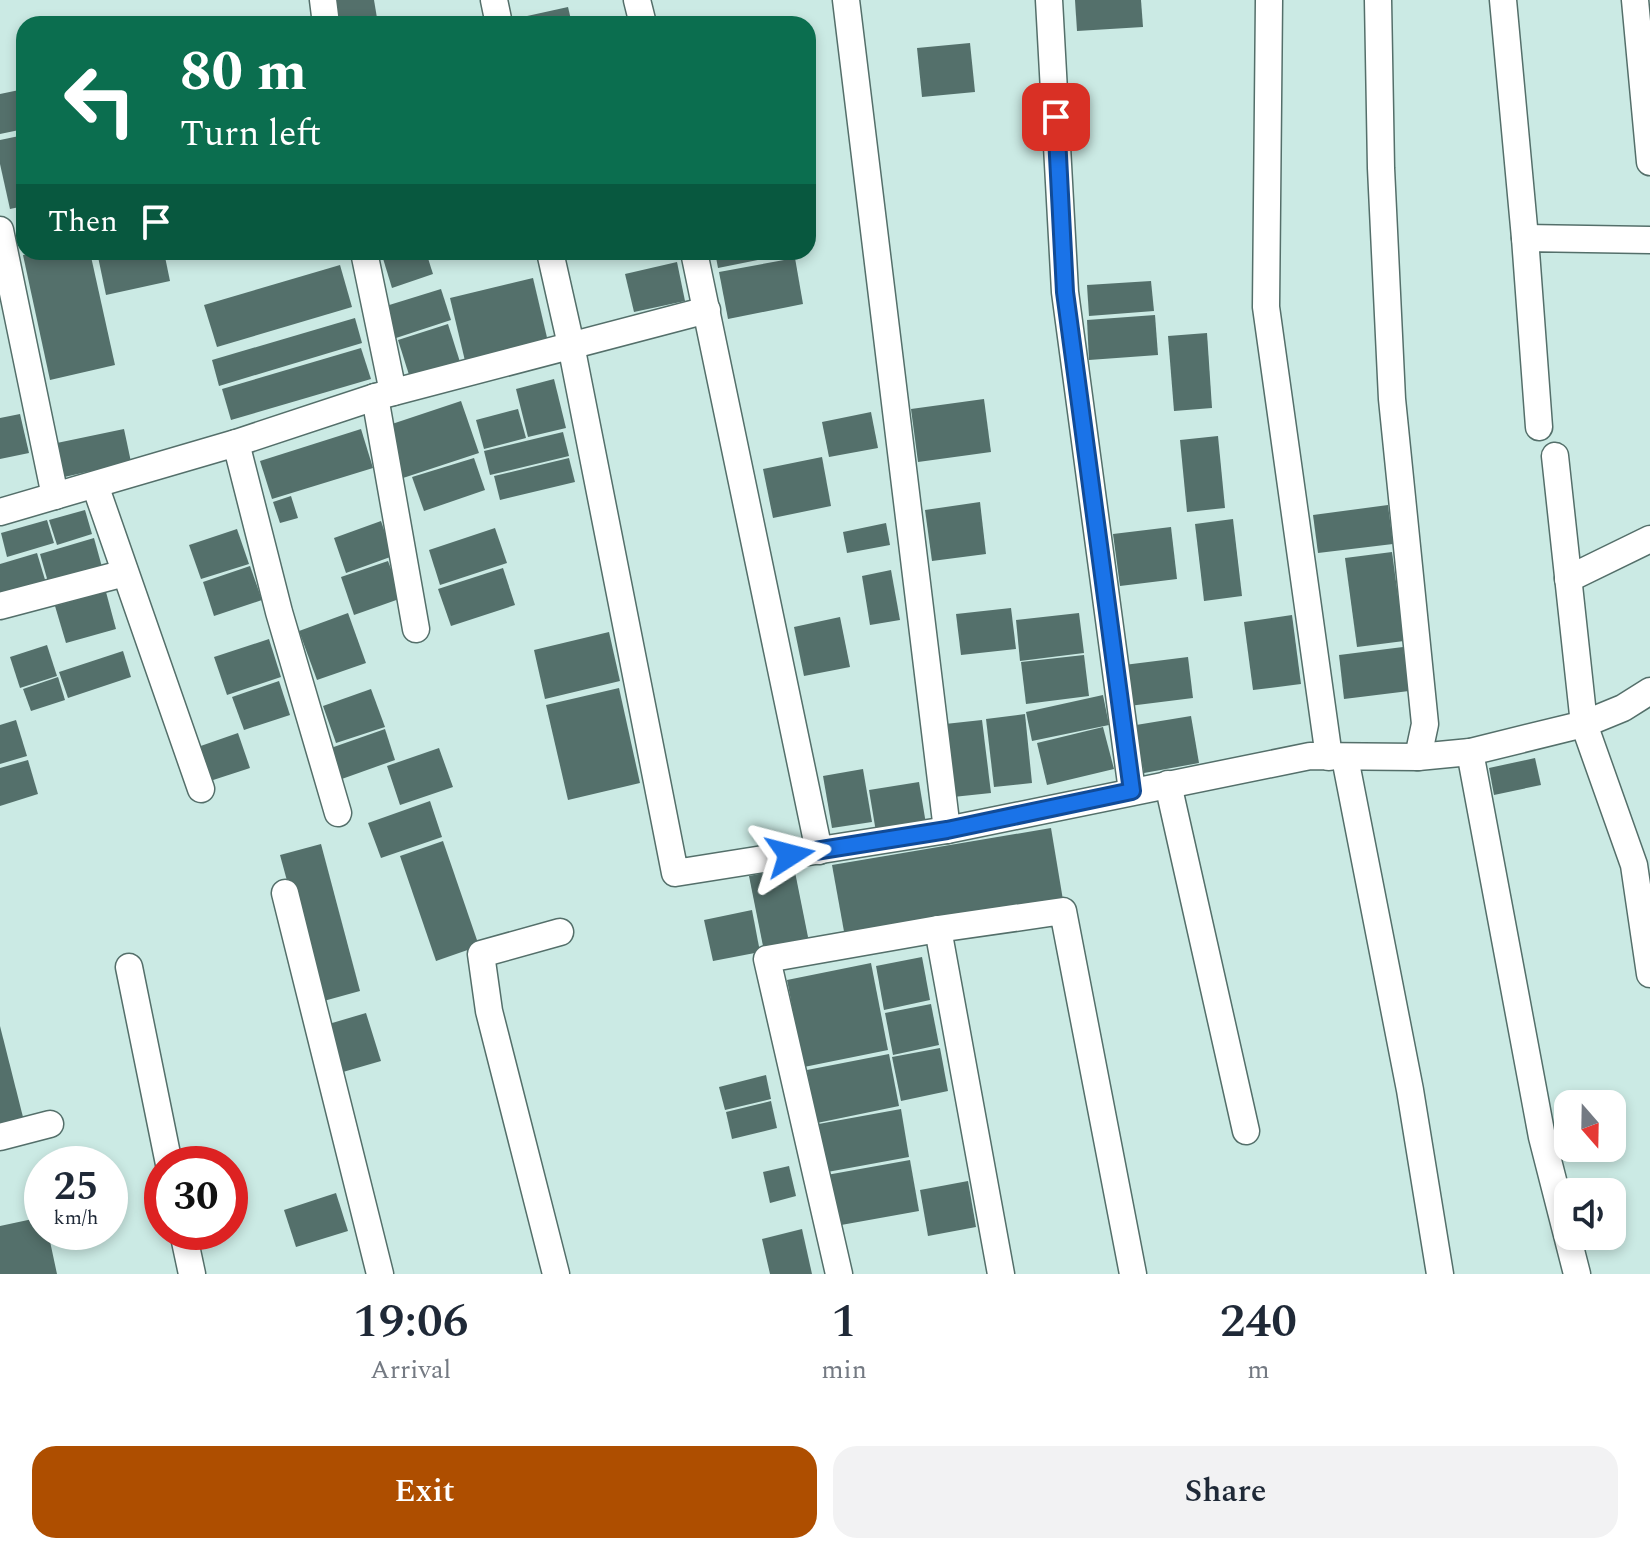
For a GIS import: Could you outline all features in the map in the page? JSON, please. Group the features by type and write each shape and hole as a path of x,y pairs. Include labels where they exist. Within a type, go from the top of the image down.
{"street":[{"path":"846,0 947,830"},
{"path":"1049,0 1065,292 1132,791"},
{"path":"1269,0 1266,307 1337,757 1410,1090 1440,1274"},
{"path":"1378,0 1381,168 1392,399 1425,724 1418,757"},
{"path":"1503,0 1539,427"},
{"path":"1635,0 1650,162"},
{"path":"0,230 55,496"},
{"path":"1525,238 1650,240"},
{"path":"365,260 416,629"},
{"path":"552,260 675,873 947,830 1310,756 1418,757 1470,752 1584,724 1623,708 1650,691"},
{"path":"696,260 819,851"},
{"path":"0,512 236,443 384,395 707,310"},
{"path":"236,443 279,612 338,813"},
{"path":"1555,456 1584,724 1634,865 1650,974"},
{"path":"95,485 201,789"},
{"path":"1568,579 1650,539"},
{"path":"0,606 125,573"},
{"path":"1470,752 1542,1137 1577,1274"},
{"path":"1168,784 1246,1131"},
{"path":"285,893 380,1274"},
{"path":"839,1274 767,959 1063,911 1133,1274"},
{"path":"938,929 1001,1274"},
{"path":"556,1274 489,1011 481,954 560,932"},
{"path":"129,967 165,1146"},
{"path":"0,1137 50,1124"},
{"path":"187,1250 192,1274"}],"building":[{"path":"333,0 374,0 377,16 336,16"},
{"path":"1075,0 1141,0 1143,27 1077,31"},
{"path":"568,7 570,16 527,16"},
{"path":"970,43 975,92 922,97 917,48"},
{"path":"16,91 16,131 0,134 0,94"},
{"path":"16,137 16,208 10,209 0,164 0,140"},
{"path":"24,260 92,260 115,365 50,380"},
{"path":"99,260 166,260 170,281 106,295"},
{"path":"383,260 429,260 433,274 392,288"},
{"path":"716,260 758,260 718,268"},
{"path":"795,260 803,304 728,319 719,272"},
{"path":"677,262 685,301 634,312 625,274"},
{"path":"340,265 352,307 217,347 204,305"},
{"path":"533,278 549,346 466,365 450,298"},
{"path":"1151,281 1154,311 1089,316 1087,285"},
{"path":"441,289 451,320 396,338 386,306"},
{"path":"1155,315 1158,355 1089,360 1087,320"},
{"path":"355,318 362,343 219,386 212,360"},
{"path":"448,324 460,362 410,378 398,340"},
{"path":"1207,333 1212,408 1174,411 1168,336"},
{"path":"361,348 371,379 231,420 222,389"},
{"path":"554,379 566,428 528,437 516,389"},
{"path":"984,399 991,452 918,462 911,409"},
{"path":"461,401 479,453 403,478 386,426"},
{"path":"518,409 526,438 484,449 476,420"},
{"path":"871,412 878,448 829,457 822,422"},
{"path":"20,414 29,453 0,459 0,418"},
{"path":"124,429 131,462 60,478 52,444"},
{"path":"361,429 373,468 272,499 260,461"},
{"path":"563,432 569,456 490,475 484,451"},
{"path":"1218,436 1225,508 1187,512 1180,440"},
{"path":"822,457 831,506 773,518 763,469"},
{"path":"474,458 485,490 424,511 412,477"},
{"path":"569,458 575,482 500,500 494,476"},
{"path":"291,496 298,518 280,523 273,502"},
{"path":"980,502 986,554 932,561 925,510"},
{"path":"1388,505 1393,544 1318,553 1313,515"},
{"path":"85,510 92,534 57,545 49,520"},
{"path":"1233,519 1242,596 1204,601 1195,524"},
{"path":"47,520 54,543 7,557 1,533"},
{"path":"381,521 393,556 346,573 334,538"},
{"path":"886,523 890,545 847,553 843,532"},
{"path":"1171,527 1177,579 1120,586 1113,534"},
{"path":"495,528 507,563 440,585 429,550"},
{"path":"237,529 249,564 201,579 189,545"},
{"path":"94,538 102,567 48,582 40,554"},
{"path":"1392,552 1404,641 1357,647 1345,558"},
{"path":"37,553 46,583 0,596 0,564"},
{"path":"388,561 402,598 354,615 341,577"},
{"path":"250,566 262,600 214,616 203,582"},
{"path":"503,568 515,605 451,626 438,589"},
{"path":"891,570 900,620 870,625 862,576"},
{"path":"106,592 116,629 66,643 55,606"},
{"path":"1011,608 1016,649 961,655 956,614"},
{"path":"348,613 366,663 317,680 299,631"},
{"path":"1079,613 1084,653 1020,661 1016,620"},
{"path":"1292,615 1301,684 1253,690 1244,622"},
{"path":"840,617 850,667 804,676 794,627"},
{"path":"609,632 620,681 545,699 534,650"},
{"path":"269,639 281,677 227,695 214,657"},
{"path":"47,645 57,676 20,688 10,657"},
{"path":"1403,647 1409,691 1344,699 1339,655"},
{"path":"123,651 131,677 68,698 59,672"},
{"path":"1084,655 1089,696 1026,704 1021,662"},
{"path":"1188,657 1193,698 1129,706 1124,665"},
{"path":"58,677 65,700 31,711 23,689"},
{"path":"279,681 290,715 244,730 232,697"},
{"path":"619,688 640,783 568,800 546,705"},
{"path":"371,689 385,727 336,743 323,706"},
{"path":"1103,695 1109,725 1032,741 1026,712"},
{"path":"1025,714 1032,783 994,787 986,719"},
{"path":"1191,716 1199,763 1144,773 1136,725"},
{"path":"16,720 27,756 0,764 0,725"},
{"path":"982,720 991,793 953,797 945,724"},
{"path":"1103,727 1114,769 1047,785 1037,743"},
{"path":"385,729 395,760 339,780 328,749"},
{"path":"238,733 250,768 204,783 192,749"},
{"path":"439,748 453,787 400,805 387,766"},
{"path":"1535,758 1541,785 1494,795 1489,768"},
{"path":"28,760 38,794 0,806 0,768"},
{"path":"863,769 872,822 832,828 823,776"},
{"path":"919,782 926,824 876,832 869,790"},
{"path":"430,801 442,837 381,858 368,823"},
{"path":"1051,828 1063,900 845,937 832,865"},
{"path":"443,841 479,946 436,961 400,856"},
{"path":"321,844 360,991 320,1002 280,855"},
{"path":"794,867 809,942 764,951 749,876"},
{"path":"752,910 760,952 713,961 704,920"},
{"path":"922,957 930,1000 884,1010 876,966"},
{"path":"871,963 888,1050 804,1067 787,980"},
{"path":"931,1004 939,1045 893,1055 885,1013"},
{"path":"366,1013 381,1061 336,1074 322,1026"},
{"path":"0,1026 25,1125 0,1131"},
{"path":"940,1048 948,1091 901,1101 892,1057"},
{"path":"889,1054 899,1106 817,1123 807,1070"},
{"path":"766,1075 771,1099 725,1110 719,1087"},
{"path":"771,1101 777,1128 732,1139 726,1112"},
{"path":"901,1109 909,1157 822,1173 813,1125"},
{"path":"910,1160 919,1211 830,1227 821,1176"},
{"path":"789,1166 796,1196 770,1203 763,1172"},
{"path":"968,1181 976,1227 928,1236 920,1190"},
{"path":"336,1193 348,1231 296,1247 284,1210"},
{"path":"24,1221 24,1250 52,1250 57,1274 0,1274 0,1226"},
{"path":"802,1229 812,1274 770,1274 762,1239"}],"route":[{"path":"790,855 947,830 1132,791 1065,292 1056,117"}]}
